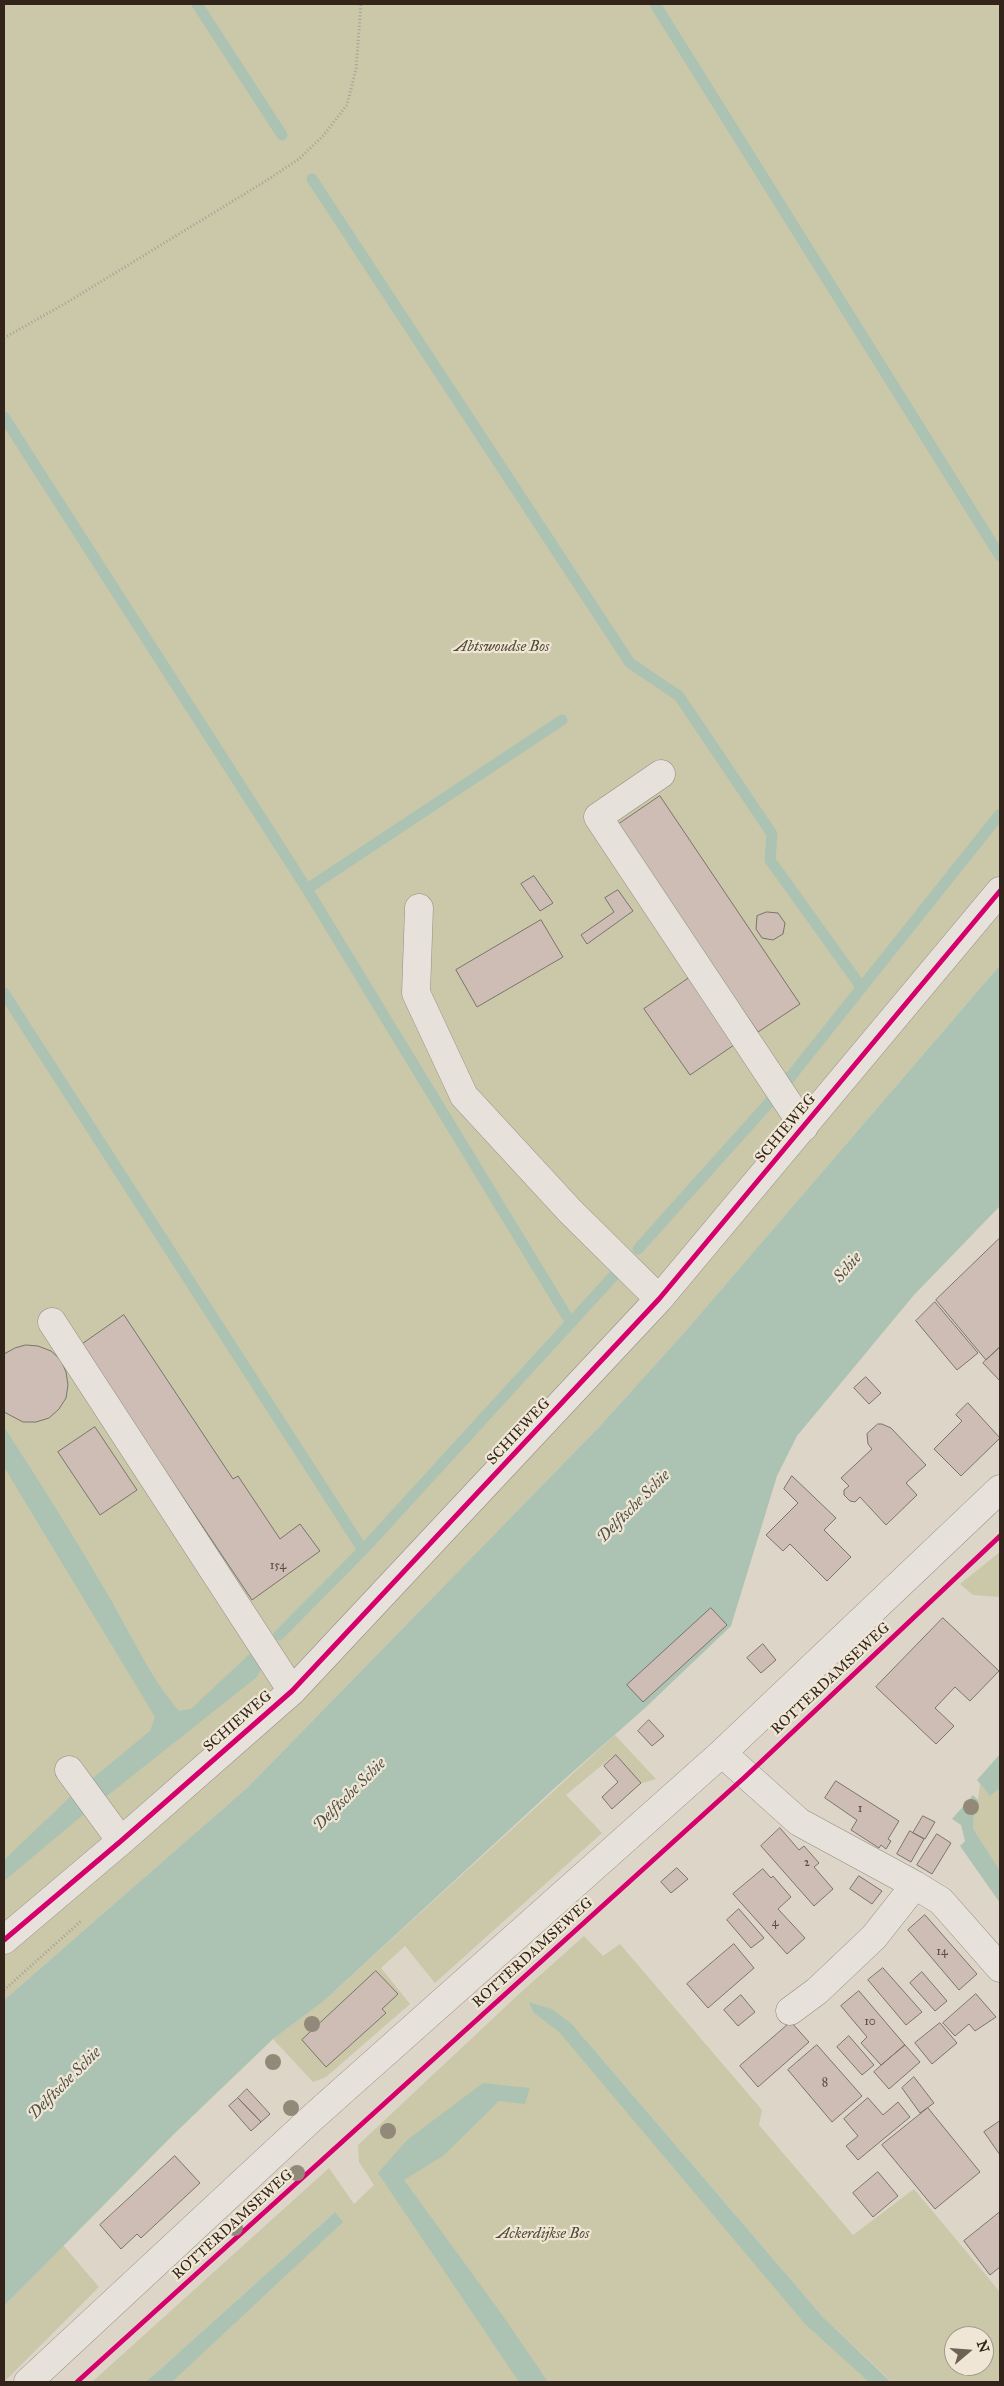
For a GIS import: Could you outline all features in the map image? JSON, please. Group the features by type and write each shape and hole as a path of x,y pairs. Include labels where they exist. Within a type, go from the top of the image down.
{"street":[{"path":"661,774 598,817 799,1119"},
{"name":"SCHIEWEG","path":"4,1940 113,1831 292,1691 659,1299 799,1119 887,1024 1000,891"},
{"path":"420,908 416,993 464,1096 570,1211 659,1299"},
{"path":"52,1322 292,1691"},
{"name":"ROTTERDAMSEWEG","path":"28,2382 312,2118 722,1753 1000,1491"},
{"path":"722,1753 799,1822 915,1885 940,1901 1000,1968"},
{"path":"72,1775 113,1831"},
{"path":"790,2011 817,1991 874,1937 915,1885"}],"path":[{"path":"4,338 107,278 264,182 299,159 324,136 347,105 356,69 361,4"}],"green space":[{"name":"Abtswoudse Bos","path":"4,4 1000,4 1000,965 683,1334 599,1427 248,1787 4,2000"},
{"path":"1000,1552 1000,1597 973,1595 960,1584"},
{"path":"615,1735 656,1779 639,1784 613,1756 566,1795 602,1833 435,1983 405,1946 381,1968 410,2004 326,2077 313,2082 273,2039 324,2001"},
{"path":"1000,1774 1000,1885 963,1818 978,1800 980,1784 986,1791"},
{"name":"Ackerdijkse Bos","path":"584,1936 603,1956 620,1944 762,2110 759,2125 853,2235 914,2189 1000,2292 1000,2382 892,2382 822,2316 572,2024 528,2003 533,2012 561,2024 877,2382 158,2382 335,2212 146,2382 92,2382 329,2168 354,2204 374,2185 359,2162 358,2145 519,1994","holes":["483,2083 490,2085 382,2178 379,2173"]},
{"path":"63,2245 99,2287 4,2382 4,2306"}],"water":[{"path":"1000,965 1000,1206 914,1295 797,1436 777,1476 731,1626 645,1708 558,1785 324,2001 273,2039 173,2135 4,2306 4,2000 248,1787 599,1427 683,1334"},
{"path":"4,1427 83,1552 158,1684 179,1711 191,1709 257,1647 264,1663 257,1677 78,1819 4,1881 4,1860 70,1797 150,1731 155,1717 4,1467"},
{"path":"1000,1754 1000,1788 990,1796 977,1780"},
{"path":"973,1795 978,1800 974,1811 973,1829 1000,1871 1000,1903 960,1846 965,1841 961,1825 952,1819"},
{"path":"528,2002 552,2009 572,2024 822,2316 891,2382 869,2382 805,2324 560,2033 533,2012"},
{"path":"483,2083 530,2088 525,2104 499,2101 443,2156 404,2180 503,2316 548,2382 519,2382 378,2173 407,2140"},
{"path":"335,2212 343,2222 172,2382 146,2382"}],"building":[{"path":"660,796 800,1004 758,1032 616,826"},
{"path":"534,876 553,903 540,911 521,884"},
{"path":"618,890 633,911 587,944 581,935 614,912 605,898"},
{"path":"767,912 778,913 785,923 783,934 773,940 762,938 756,929 757,916"},
{"path":"541,920 563,957 477,1007 456,970"},
{"path":"689,978 734,1045 690,1075 644,1009"},
{"path":"1000,1238 1000,1347 986,1360 936,1300"},
{"path":"935,1302 978,1353 957,1370 916,1321"},
{"path":"124,1315 233,1479 238,1476 280,1539 300,1524 320,1551 252,1600 81,1345"},
{"path":"26,1345 38,1346 51,1351 61,1360 66,1372 68,1385 66,1398 59,1409 49,1418 36,1422 23,1422 4,1412 4,1354"},
{"path":"1000,1347 1000,1381 983,1363"},
{"path":"866,1377 881,1393 869,1404 854,1388"},
{"path":"968,1403 1000,1438 961,1476 934,1449 962,1421 956,1415"},
{"path":"878,1424 891,1428 926,1465 906,1483 917,1495 886,1525 860,1497 855,1502 850,1501 844,1495 844,1490 849,1486 841,1478 872,1449 868,1444 867,1434"},
{"path":"95,1427 137,1490 100,1515 58,1452"},
{"path":"792,1476 836,1518 824,1530 851,1557 827,1581 790,1544 783,1551 766,1535 798,1503 784,1489"},
{"path":"711,1608 727,1625 643,1702 627,1685"},
{"path":"943,1618 999,1671 970,1701 955,1687 935,1708 954,1726 936,1744 876,1687"},
{"path":"763,1644 776,1660 761,1673 747,1658"},
{"path":"649,1720 664,1736 652,1746 638,1731"},
{"path":"616,1755 641,1783 612,1809 602,1797 618,1782 604,1766"},
{"path":"836,1781 899,1821 888,1839 891,1841 886,1849 881,1845 879,1848 851,1830 857,1820 825,1798"},
{"path":"923,1816 935,1822 925,1839 913,1833"},
{"path":"780,1828 799,1850 804,1846 819,1863 814,1867 833,1889 814,1906 761,1846"},
{"path":"910,1831 924,1839 911,1862 897,1854"},
{"path":"937,1834 951,1843 932,1874 917,1865"},
{"path":"677,1868 688,1879 671,1893 661,1882"},
{"path":"763,1869 771,1878 773,1876 791,1897 778,1909 805,1938 787,1954 733,1894"},
{"path":"859,1876 882,1891 872,1904 850,1889"},
{"path":"739,1909 764,1938 751,1948 727,1920"},
{"path":"925,1915 977,1974 959,1990 908,1930"},
{"path":"734,1944 754,1968 708,2008 687,1984"},
{"path":"883,1968 922,2012 906,2025 868,1980"},
{"path":"376,1971 398,1994 382,2009 386,2013 326,2067 302,2040"},
{"path":"922,1972 947,2001 935,2011 910,1983"},
{"path":"859,1991 905,2045 881,2065 861,2043 867,2037 841,2006"},
{"path":"976,1994 996,2017 975,2031 969,2024 955,2036 943,2023"},
{"path":"741,1995 755,2012 738,2026 724,2010"},
{"path":"791,2022 809,2042 758,2087 740,2066"},
{"path":"940,2023 957,2043 932,2064 915,2043"},
{"path":"849,2036 874,2065 862,2075 837,2047"},
{"path":"817,2045 862,2096 832,2122 788,2070"},
{"path":"905,2045 920,2062 889,2089 874,2072"},
{"path":"914,2077 934,2103 920,2113 902,2088"},
{"path":"247,2089 270,2114 261,2122 238,2098"},
{"path":"238,2098 261,2122 251,2131 229,2106"},
{"path":"868,2098 883,2115 898,2102 910,2117 858,2160 846,2146 858,2136 844,2119"},
{"path":"928,2108 980,2172 935,2209 882,2145"},
{"path":"1000,2121 1000,2155 984,2132"},
{"path":"175,2156 200,2183 141,2238 137,2234 121,2249 100,2225"},
{"path":"878,2172 898,2196 873,2217 853,2193"},
{"path":"1000,2212 1000,2267 990,2275 964,2241"}],"waterway":[{"path":"197,4 282,135"},
{"path":"655,4 1000,556"},
{"path":"312,179 630,663 679,696 772,834 770,860 862,988"},
{"path":"4,417 307,889"},
{"path":"562,720 307,889 571,1323"},
{"path":"638,1249 776,1095 1000,814"},
{"path":"4,993 363,1550"},
{"path":"279,1635 363,1550 619,1270"}],"cycle path":[{"path":"4,1940 121,1841 292,1691 659,1299 1000,891"},
{"path":"77,2382 746,1776 1000,1536"}],"water label":[{"name":"Schie","path":"848,1268"},
{"name":"Delftsche Schie","path":"634,1507"},
{"name":"Delftsche Schie","path":"350,1795"},
{"name":"Delftsche Schie","path":"65,2084"}]}
